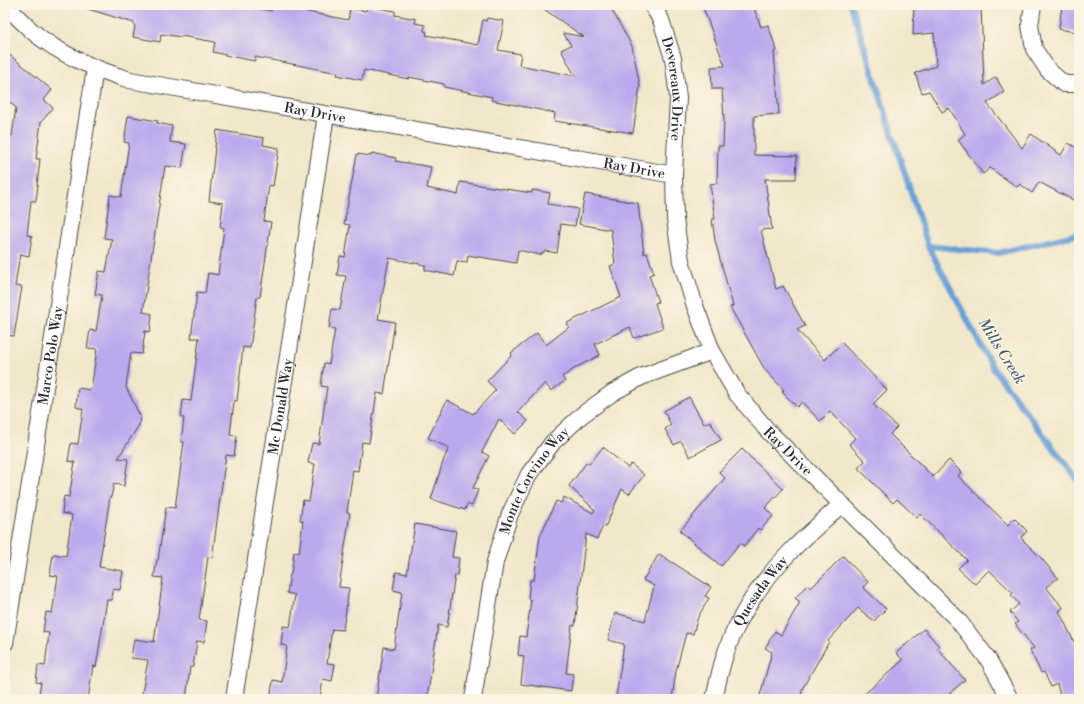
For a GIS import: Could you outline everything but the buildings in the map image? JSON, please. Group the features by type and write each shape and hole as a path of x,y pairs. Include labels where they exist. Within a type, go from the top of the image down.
{"street":[{"name":"Ray Drive","path":"6,5 32,31 64,53 95,69 130,80 674,175 675,219 682,261 695,306 712,352 737,394 768,431 958,620 988,658 1010,699"},
{"name":"Devereaux Drive","path":"652,5 661,20 673,58 678,98 674,175"},
{"path":"1033,5 1030,25 1034,49 1048,70 1064,84 1079,84"},
{"name":"Marco Polo Way","path":"5,643 95,69"},
{"name":"Mc Donald Way","path":"234,699 326,114"},
{"name":"Monte Corvino Way","path":"473,699 495,562 510,514 529,474 553,442 582,415 612,393 641,377 712,352"},
{"name":"Quesada Way","path":"714,699 721,666 734,633 750,603 791,551 842,504"}],"waterway":[{"name":"Mills Creek","path":"851,5 928,246 993,368 1079,482"},
{"name":"Mills Creek","path":"928,246 998,253 1079,234"}]}
